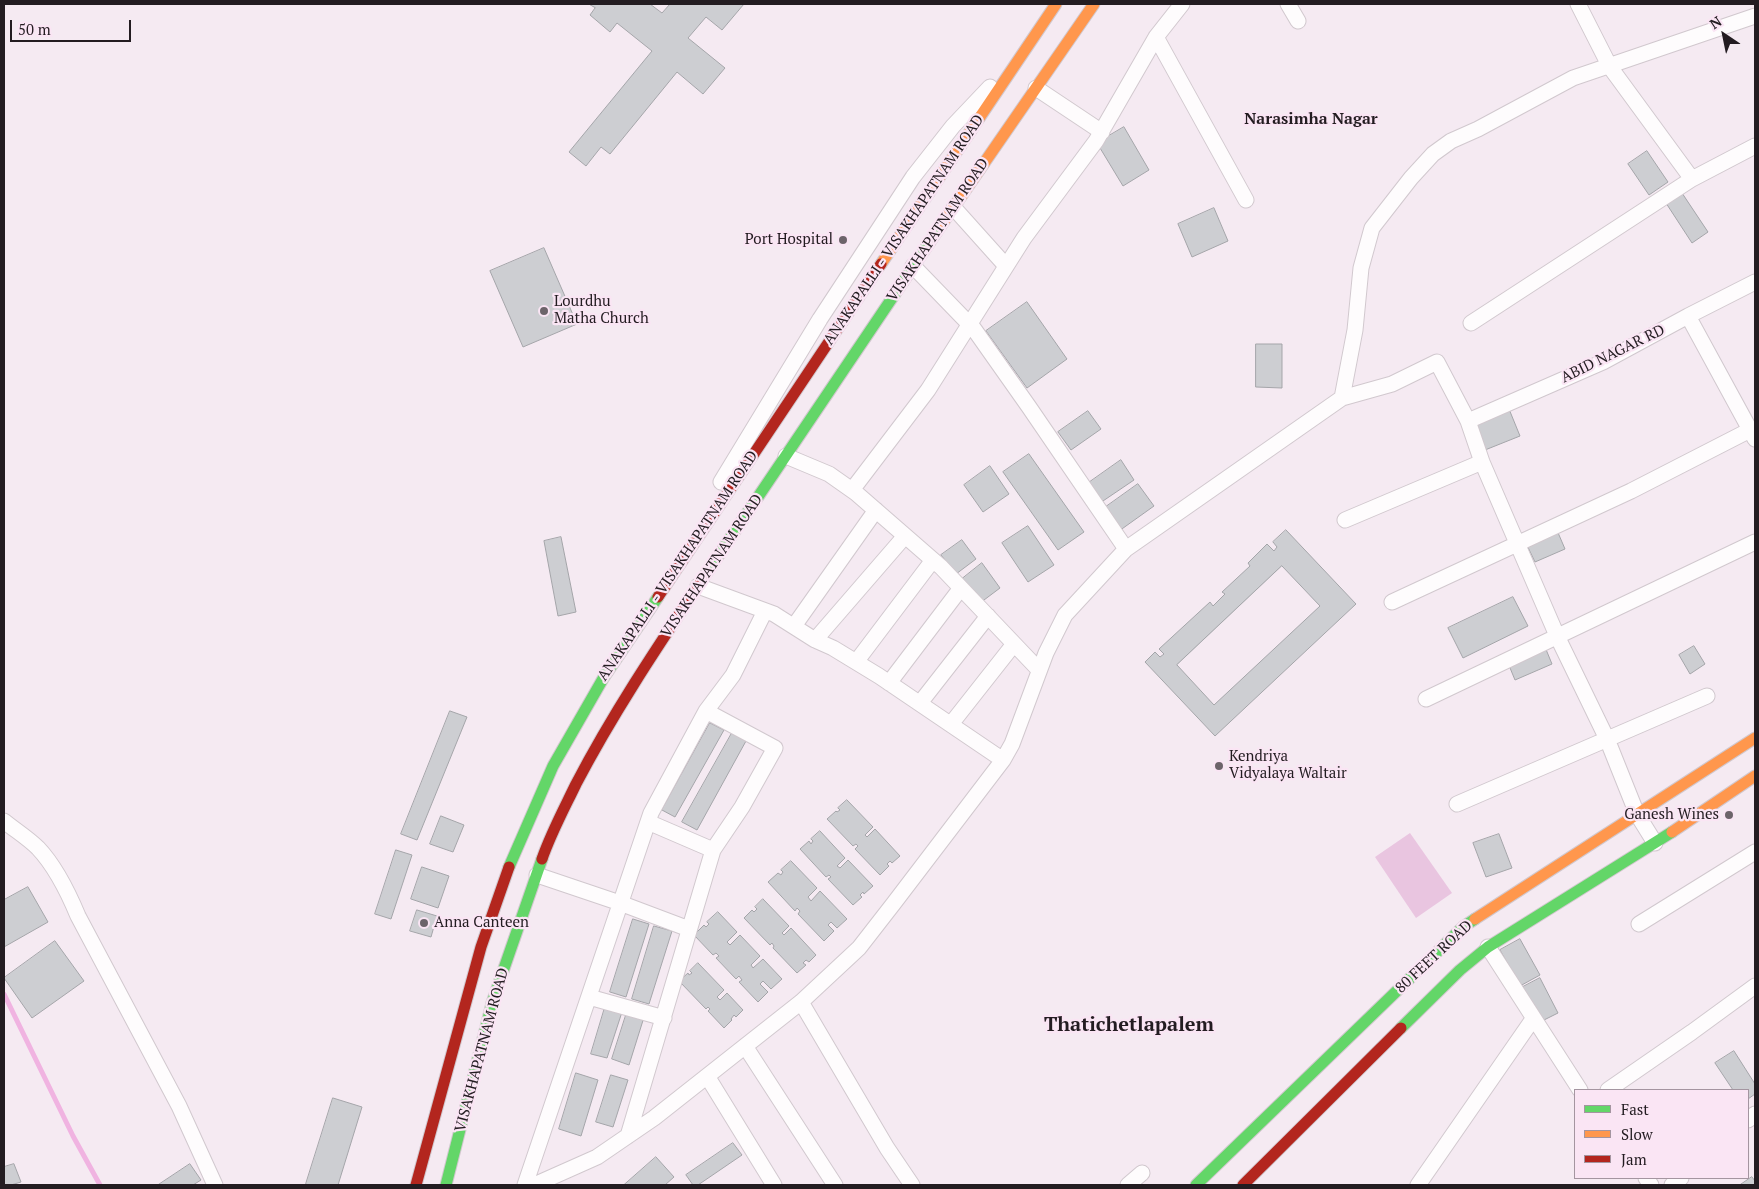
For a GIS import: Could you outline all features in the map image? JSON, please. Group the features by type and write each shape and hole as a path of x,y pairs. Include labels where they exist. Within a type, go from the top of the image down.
{"main road":[{"name":"ANAKAPALLI - VISAKHAPATNAM ROAD","path":"416,1185 481,947 511,862 553,766 604,677 1056,4"},
{"name":"VISAKHAPATNAM ROAD","path":"446,1185 492,1003 550,836 594,751 636,680 698,586 913,266 1094,4"},
{"name":"80 FEET ROAD","path":"1243,1185 1426,983 1463,927 1755,738"},
{"name":"80 FEET ROAD","path":"1196,1185 1426,983 1460,970 1488,947 1655,843 1755,776"}],"street":[{"path":"852,490 928,390 1024,238 1102,132 1156,37 1182,4"},
{"path":"1288,4 1298,21"},
{"path":"1578,4 1610,67 1692,179"},
{"path":"1342,398 1354,330 1361,268 1372,228 1411,178 1433,154 1451,141 1478,129 1573,78 1610,67 1755,16"},
{"path":"1156,37 1246,200"},
{"path":"653,604 698,519 820,319 913,177 953,126 1023,53"},
{"path":"1036,88 1102,132"},
{"path":"1471,323 1692,179 1755,146"},
{"path":"954,208 1006,266"},
{"path":"913,266 969,323 1126,548"},
{"name":"ABID NAGAR RD","path":"1468,421 1603,362 1755,282"},
{"path":"1392,602 1518,542 1753,435 1688,316"},
{"path":"534,1185 597,1157 654,1118 801,1002 858,948 894,904 1003,760 1012,744 1039,670 1064,615 1126,548 1342,398 1392,384 1437,362 1468,421 1482,462 1558,638 1607,739 1637,814 1655,843"},
{"path":"786,456 829,474 876,510 933,560 1039,670"},
{"path":"1345,520 1482,462"},
{"path":"794,626 876,510"},
{"path":"816,640 905,536"},
{"path":"1426,699 1558,638 1755,542"},
{"path":"856,662 933,560"},
{"path":"698,586 765,611 834,648 890,683 1003,760"},
{"path":"890,683 961,588"},
{"path":"525,1185 650,813 706,711 733,674 765,611"},
{"path":"920,703 988,616"},
{"path":"950,724 1014,644"},
{"path":"1457,804 1707,696"},
{"path":"628,1136 713,850 742,807 774,748 706,711"},
{"path":"4,821 38,849 55,870 179,1106 215,1185"},
{"path":"648,822 713,850"},
{"path":"1640,924 1755,852"},
{"path":"537,875 690,929"},
{"path":"1488,947 1579,1089"},
{"path":"1609,1089 1755,986"},
{"path":"589,996 664,1018"},
{"path":"801,1002 887,1148 912,1185"},
{"path":"1418,1185 1533,1019"},
{"path":"745,1046 835,1185"},
{"path":"707,1076 774,1185"},
{"path":"1128,1185 1142,1173"}],"shaded area":[{"path":"1410,833 1452,893 1416,918 1375,857"}],"building":[{"path":"589,4 650,4 662,13 670,4 744,4 722,30 706,17 688,38 725,68 703,94 677,72 610,154 601,147 586,166 569,152 652,51 617,23 610,32 590,15 595,8"},
{"path":"1124,127 1149,170 1123,186 1097,143"},
{"path":"1647,151 1668,182 1649,195 1628,164"},
{"path":"1680,190 1708,232 1692,243 1664,200"},
{"path":"1214,208 1228,241 1192,257 1178,224"},
{"path":"544,248 577,324 523,347 490,271"},
{"path":"1027,302 1067,359 1027,388 986,331"},
{"path":"1256,344 1282,344 1282,388 1256,387"},
{"path":"1509,409 1520,436 1485,450 1474,423"},
{"path":"1088,411 1101,429 1071,450 1058,432"},
{"path":"1029,454 1084,532 1058,550 1003,472"},
{"path":"1121,460 1134,480 1100,503 1087,484"},
{"path":"990,466 1009,494 983,512 964,485"},
{"path":"1138,484 1154,506 1119,531 1103,509"},
{"path":"1028,526 1054,565 1028,582 1002,543"},
{"path":"1556,528 1565,549 1535,562 1525,541"},
{"path":"1286,530 1356,604 1215,736 1145,662 1155,652 1160,657 1164,654 1159,649 1210,602 1213,606 1225,594 1222,592 1250,566 1248,563 1267,544 1274,551 1277,547 1273,542","holes":["1282,566 1320,606 1214,705 1177,665"]},
{"path":"561,537 576,612 558,616 544,541"},
{"path":"962,540 976,559 956,574 941,555"},
{"path":"982,563 1000,588 980,603 962,579"},
{"path":"1513,597 1528,626 1463,658 1448,628"},
{"path":"1694,646 1705,664 1690,674 1679,655"},
{"path":"1545,647 1552,664 1515,680 1508,663"},
{"path":"450,711 467,717 417,840 401,834"},
{"path":"710,723 724,730 675,817 662,810"},
{"path":"732,733 746,741 697,830 682,822"},
{"path":"847,800 873,827 865,835 867,837 875,829 900,856 892,863 890,861 887,864 889,866 880,875 855,849 858,846 856,844 853,846 827,819 840,810 838,808"},
{"path":"441,816 464,825 453,852 430,844"},
{"path":"820,831 845,858 837,866 840,868 848,860 873,886 864,894 863,892 860,895 862,897 853,905 828,879 831,877 829,875 826,877 800,849 809,841 811,844 813,841 811,839"},
{"path":"1499,834 1512,868 1486,877 1473,843"},
{"path":"396,850 412,855 391,919 375,914"},
{"path":"791,861 817,888 808,897 811,901 820,891 847,919 837,928 831,922 828,925 834,931 824,941 798,914 800,911 797,908 795,911 768,882 778,873 781,875 783,872 781,870"},
{"path":"422,867 449,876 438,908 411,899"},
{"path":"28,887 48,922 4,947 4,900"},
{"path":"763,899 789,926 782,933 784,935 791,928 816,955 809,962 806,960 803,963 806,965 797,973 773,948 772,943 770,945 744,918 752,910 754,912 757,909 755,907"},
{"name":"Anna Canteen","path":"417,910 437,916 431,937 410,931"},
{"path":"718,912 737,932 727,942 730,945 740,935 760,956 751,965 753,968 763,959 782,979 771,989 763,981 760,984 768,992 758,1002 739,982 742,980 739,976 736,979 716,958 719,956 716,953 713,955 694,935 704,925 706,927 709,924 707,922"},
{"path":"633,919 649,924 626,997 610,992"},
{"path":"654,926 672,931 649,1004 632,999"},
{"path":"1520,939 1540,975 1520,986 1500,950"},
{"path":"55,941 84,981 32,1018 4,978"},
{"path":"698,963 724,990 717,997 720,1000 727,993 743,1010 736,1017 734,1015 724,1028 708,1011 710,1009 708,1007 706,1009 679,981 688,973 689,975 692,973 690,971"},
{"path":"1540,978 1558,1013 1538,1023 1521,988"},
{"path":"606,1004 623,1009 607,1058 591,1054"},
{"path":"628,1009 645,1014 629,1065 612,1059"},
{"path":"1734,1051 1755,1084 1755,1094 1749,1098 1749,1089 1732,1089 1715,1063"},
{"path":"576,1073 598,1080 581,1136 559,1129"},
{"path":"611,1075 628,1080 613,1127 596,1122"},
{"path":"333,1098 362,1107 338,1185 308,1185 306,1184"},
{"path":"733,1143 742,1155 698,1185 693,1185 686,1175"},
{"path":"656,1157 674,1177 665,1185 624,1185"},
{"path":"14,1164 21,1182 4,1185 4,1167"},
{"path":"190,1164 201,1180 193,1185 158,1185"},
{"path":"1752,1177 1755,1185 1740,1185"}],"waterway":[{"path":"4,994 73,1136 100,1185"}],"traffic: fast":[{"path":"702,580 942,224"},
{"path":"509,867 553,766 604,677 658,597"},
{"path":"1401,1028 1460,970 1488,947 1672,832"},
{"path":"446,1185 492,1003 542,859"},
{"path":"1196,1185 1463,927 1475,919"}],"traffic: slow":[{"path":"881,264 1056,4"},
{"path":"942,224 1094,4"},
{"path":"1475,919 1755,738"},
{"path":"1672,832 1755,776"}],"traffic: jam":[{"path":"658,597 881,264"},
{"path":"542,859 576,784 605,731 702,580"},
{"path":"416,1185 481,947 509,867"},
{"path":"1243,1185 1401,1028"}],"place":[{"name":"Port Hospital","path":"843,240"},
{"name":"Lourdhu Matha Church","path":"544,311"},
{"name":"Kendriya Vidyalaya Waltair","path":"1219,766"},
{"name":"Ganesh Wines","path":"1729,815"},
{"name":"Anna Canteen","path":"424,923"}],"district":[{"name":"Narasimha Nagar","path":"1311,119"},
{"name":"Thatichetlapalem","path":"1129,1025"}]}
